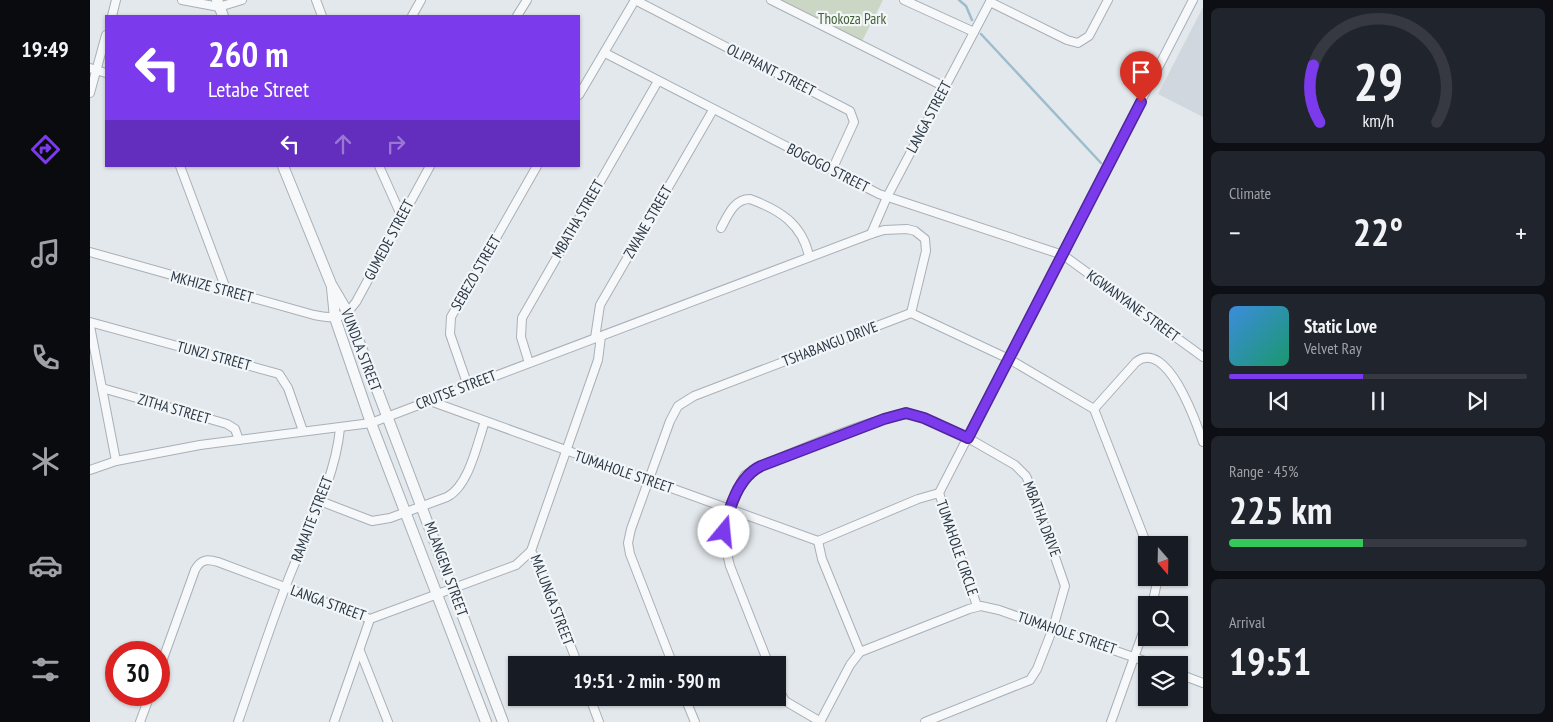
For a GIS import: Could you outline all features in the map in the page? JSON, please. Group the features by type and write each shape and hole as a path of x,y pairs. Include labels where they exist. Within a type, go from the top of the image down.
{"street":[{"path":"112,15 116,0"},
{"path":"182,0 220,8 242,0"},
{"path":"316,0 322,15"},
{"path":"413,15 421,0"},
{"path":"518,15 527,0"},
{"path":"580,92 635,0"},
{"name":"OLIPHANT STREET","path":"635,0 850,111 854,122 832,170"},
{"path":"770,0 945,88"},
{"path":"904,0 974,32"},
{"name":"LANGA STREET","path":"871,234 887,197 991,1 1067,40 1078,43 1089,36 1108,0"},
{"path":"939,493 1193,0"},
{"path":"90,93 93,69 105,38"},
{"name":"BOGOGO STREET","path":"605,53 713,110 887,197 1063,255"},
{"path":"93,69 105,73"},
{"name":"MBATHA STREET","path":"529,363 520,328 522,318 658,81"},
{"name":"ZWANE STREET","path":"598,337 598,311 602,300 713,110"},
{"path":"180,167 226,289"},
{"name":"VUNDLA STREET","path":"283,167 331,284 348,313 386,417"},
{"path":"379,167 401,215"},
{"name":"GUMEDE STREET","path":"348,313 429,167"},
{"name":"SEBEZO STREET","path":"468,386 450,334 451,317 537,167"},
{"path":"721,228 735,204 744,199 750,200 794,224 803,236 809,256"},
{"name":"CRUTSE STREET","path":"90,470 116,461 239,440 371,423 809,256 884,230 907,229 915,231 925,239 926,251 911,313"},
{"name":"MKHIZE STREET","path":"90,252 314,315 335,318"},
{"name":"KGWANYANE STREET","path":"1063,255 1203,357"},
{"name":"VUNDLA STREET","path":"331,284 335,318 371,423"},
{"path":"335,318 348,313"},
{"path":"911,313 1009,360 1094,409 1143,536"},
{"name":"TSHABANGU DRIVE","path":"670,656 630,554 628,543 674,413 685,401 911,313"},
{"name":"TUNZI STREET","path":"90,322 279,374 288,388 303,431"},
{"path":"90,326 116,461"},
{"name":"MALUNGA STREET","path":"575,656 542,572 531,551 598,360 598,337"},
{"path":"1094,409 1136,362 1142,358 1151,358 1168,371 1181,389 1203,442"},
{"name":"ZITHA STREET","path":"102,388 227,424 235,430 239,440"},
{"name":"TUMAHOLE STREET","path":"430,401 818,541"},
{"name":"MBATHA DRIVE","path":"765,656 726,554 724,532 741,482 752,470 884,419 906,413 916,415 968,438 1021,469 1030,485 1064,579 1064,593 1053,628 1033,677 1025,683 925,722"},
{"name":"MLANGENI STREET","path":"386,417 423,506 503,722"},
{"path":"320,501 372,521 407,512 447,497 460,488 485,421"},
{"name":"MLANGENI STREET","path":"371,423 407,512 436,594 486,722"},
{"name":"RAMAITE STREET","path":"238,722 285,588 320,501 337,450 340,428"},
{"name":"TUMAHOLE CIRCLE","path":"818,541 918,499 939,493 978,606 860,652"},
{"path":"786,703 820,722 850,665 860,652 822,559 818,541"},
{"name":"LANGA STREET","path":"169,641 195,570 198,564 204,560 218,562 370,619 516,565 531,551"},
{"name":"TUMAHOLE STREET","path":"978,606 999,610 1138,658"},
{"path":"334,722 370,619"},
{"path":"1111,722 1139,646"},
{"path":"360,651 388,722"},
{"path":"1188,677 1203,683"},
{"path":"140,722 146,706"},
{"path":"593,706 599,722"},
{"path":"688,706 695,722"}],"shaded area":[{"path":"1203,7 1203,117 1158,94"}],"green space":[{"name":"Thokoza Park","path":"772,0 883,0 860,45"}],"waterway":[{"path":"959,0 966,6 972,20"},
{"path":"981,34 1101,163"}],"route":[{"path":"724,532 741,482 752,470 761,466 884,419 906,413 924,418 968,438 1141,102"}]}
